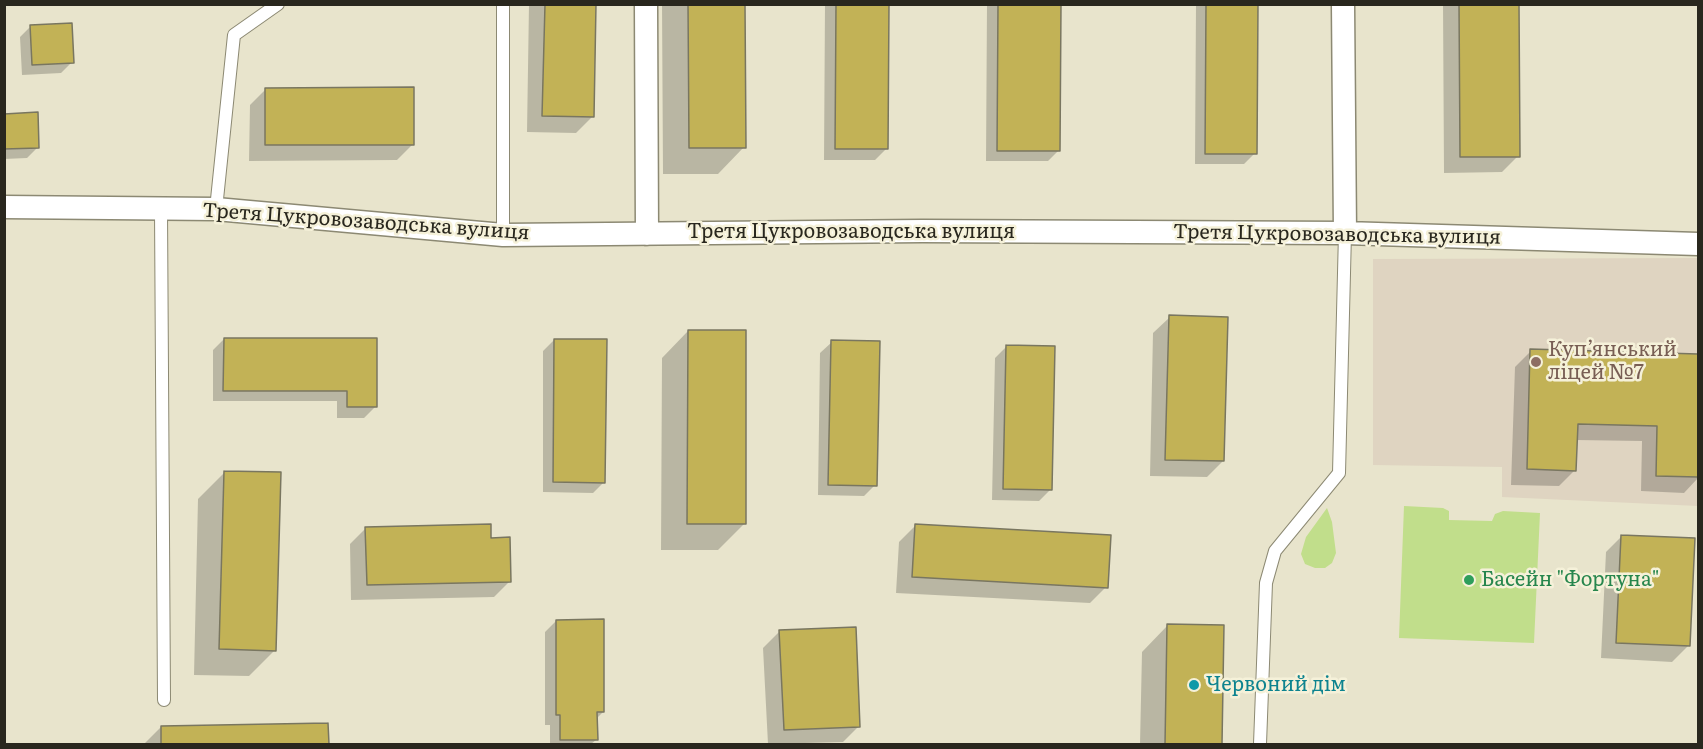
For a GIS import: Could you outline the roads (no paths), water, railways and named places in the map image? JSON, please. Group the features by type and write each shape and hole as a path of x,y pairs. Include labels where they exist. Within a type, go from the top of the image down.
{"street":[{"path":"646,4 647,234"},
{"path":"1343,4 1345,232"},
{"name":"Третя Цукровозаводська вулиця","path":"4,207 216,209 503,235 1345,232 1698,244"}],"lane":[{"path":"216,209 234,35 278,4"},
{"path":"503,4 503,235"},
{"path":"161,210 164,700"},
{"path":"1260,744 1266,584 1275,551 1339,473 1345,232"}],"place":[{"name":"Купʼянський ліцей №7","path":"1536,362"},
{"name":"Басейн \"Фортуна\"","path":"1469,580"},
{"name":"Червоний дім","path":"1194,685"}]}
